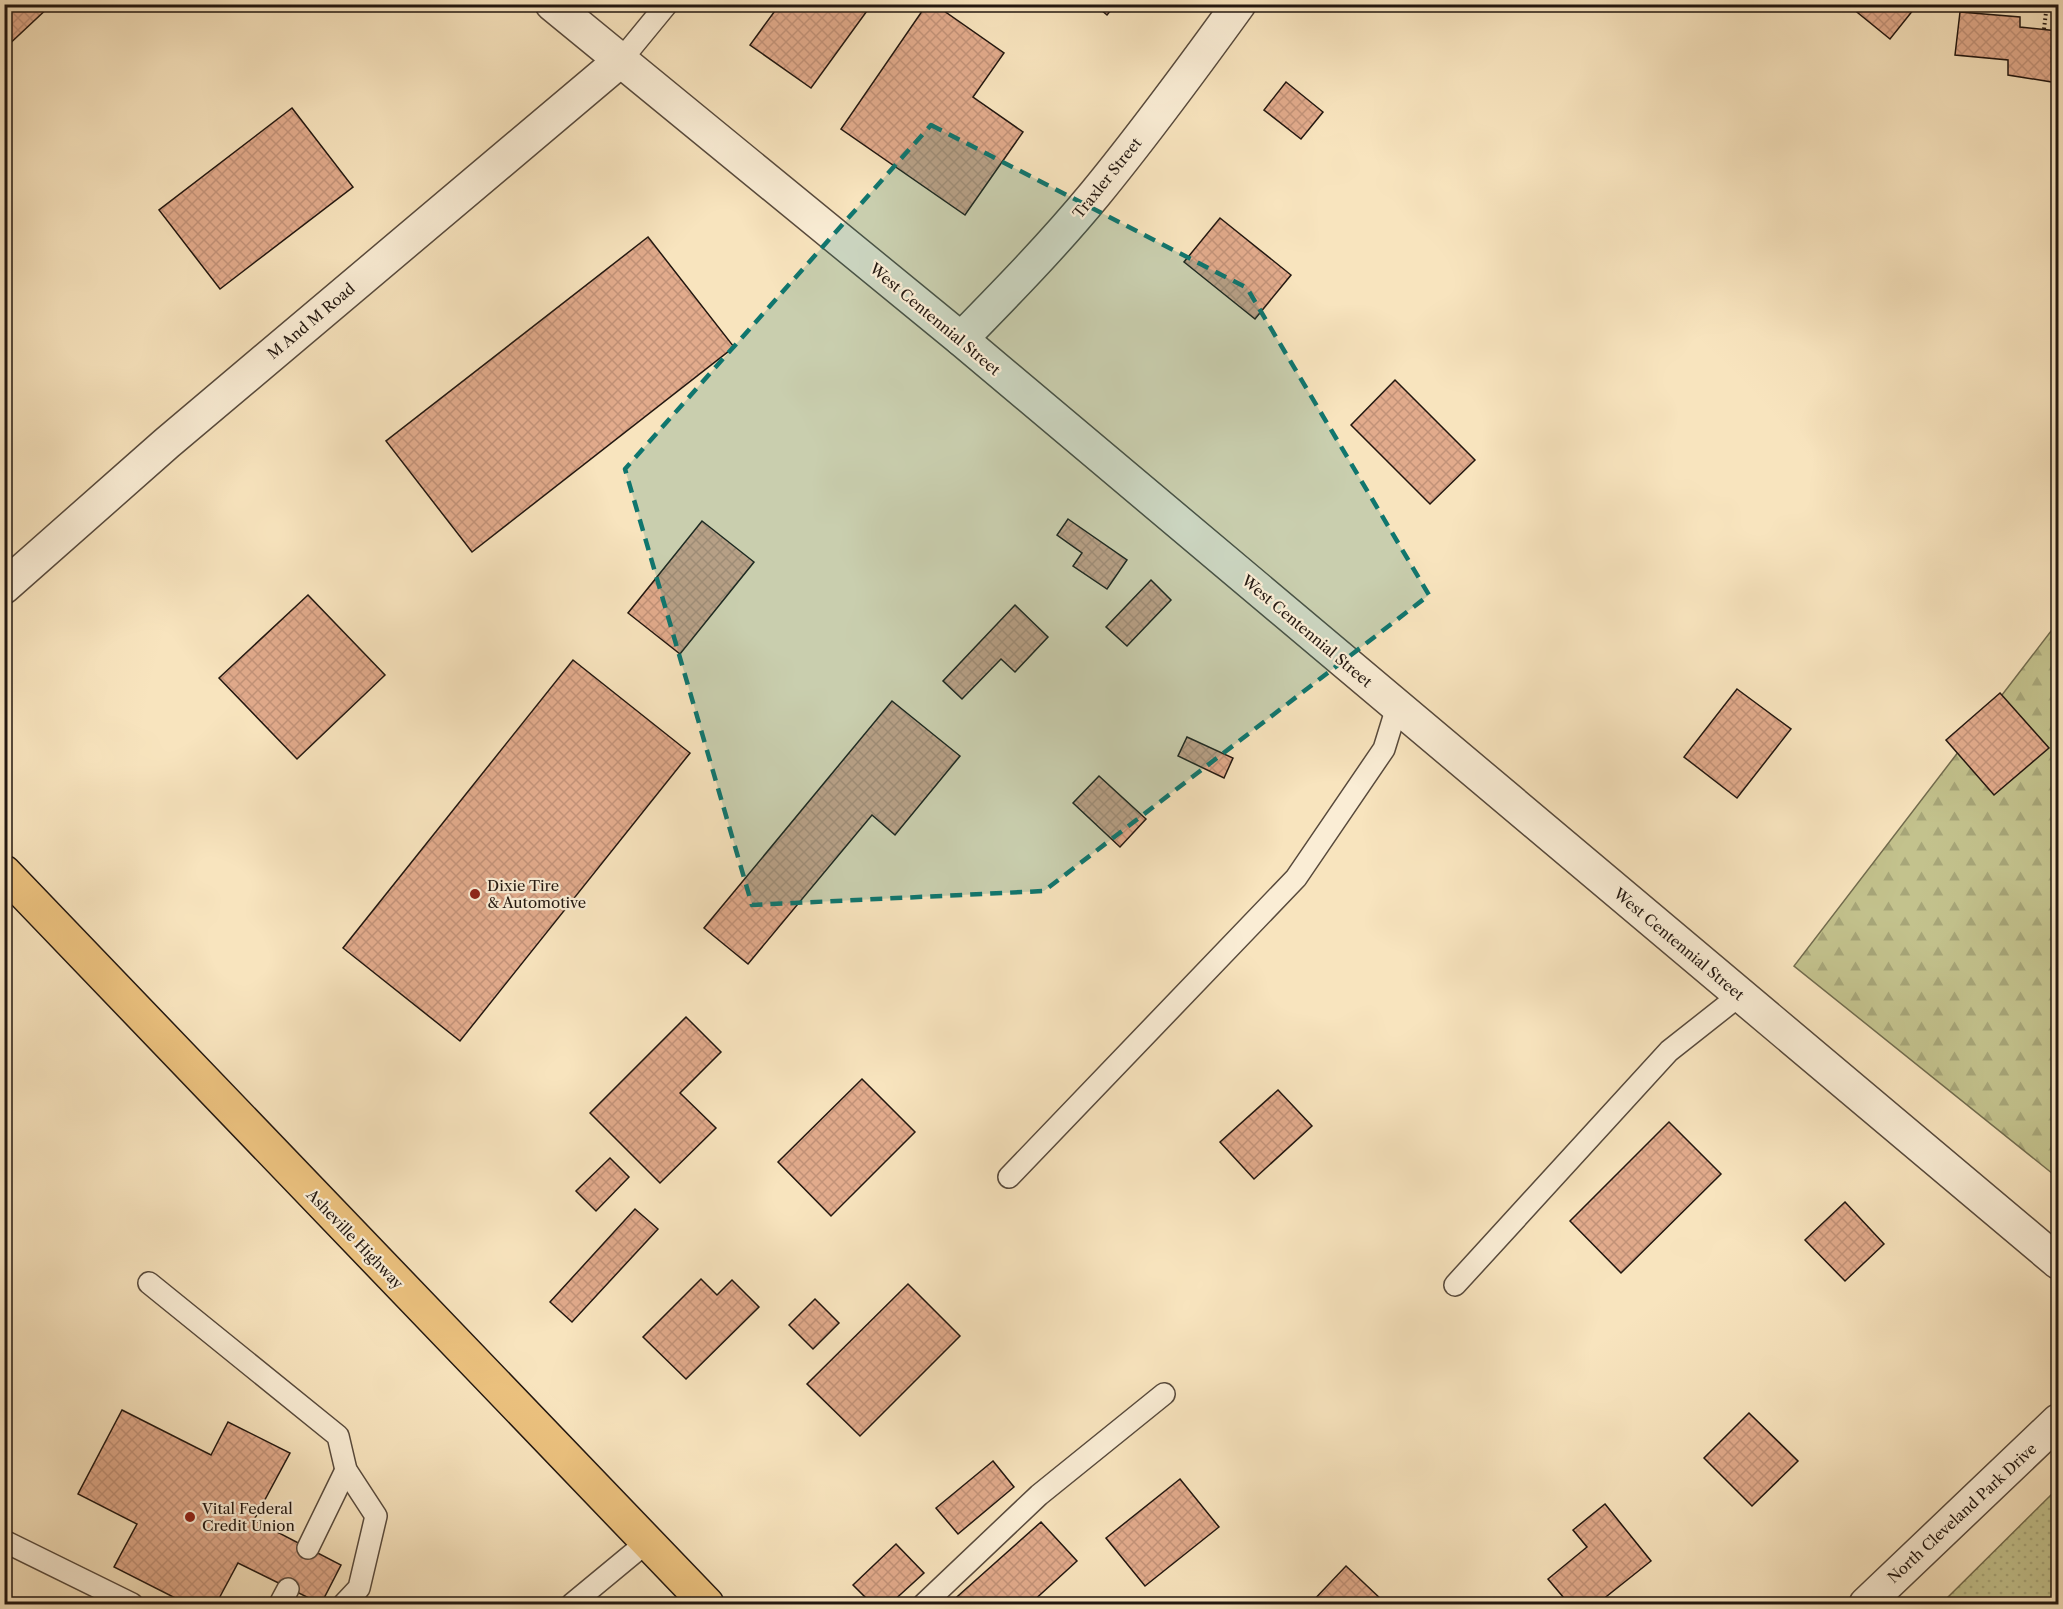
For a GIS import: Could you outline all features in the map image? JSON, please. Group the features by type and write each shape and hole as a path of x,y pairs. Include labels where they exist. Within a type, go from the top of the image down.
{"main road":[{"name":"Asheville Highway","path":"4,872 706,1605"}],"street":[{"name":"West Centennial Street","path":"552,4 961,339 2058,1263"},
{"name":"Traxler Street","path":"961,339 1029,269 1094,196 1239,4"},
{"name":"M And M Road","path":"4,587 167,443 621,60"},
{"name":"North Cleveland Park Drive","path":"1866,1605 2058,1421"}],"lane":[{"path":"621,60 667,4"},
{"path":"1009,1177 1296,878 1384,749 1397,707"},
{"path":"1455,1285 1670,1051 1740,995"},
{"path":"149,1283 338,1436 346,1470 376,1516 359,1588 344,1605"},
{"path":"924,1605 1040,1496 1164,1394"},
{"path":"308,1548 346,1470"},
{"path":"4,1541 132,1605"},
{"path":"572,1605 646,1542"}],"path":[{"path":"2044,29 2047,4"}],"highlighted area":[{"path":"931,125 1247,288 1429,595 1044,891 752,905 625,469"}],"green space":[{"path":"2058,622 2058,1178 1794,966"},
{"path":"2058,1488 2058,1604 1941,1604"}],"building":[{"path":"4,4 52,4 4,49"},
{"path":"780,4 872,4 811,88 750,45"},
{"path":"927,4 934,4 1004,53 973,97 1023,132 965,215 841,129"},
{"path":"1094,4 1116,4 1107,15"},
{"path":"1847,4 1918,4 1890,39"},
{"path":"1960,12 2020,17 2020,27 2058,31 2058,83 2008,75 2008,60 1955,55"},
{"path":"1286,82 1323,112 1301,139 1264,110"},
{"path":"292,108 353,187 220,289 159,210"},
{"path":"1220,218 1291,275 1255,319 1184,262"},
{"path":"648,237 734,347 472,552 386,441"},
{"path":"1395,380 1475,460 1430,504 1351,425"},
{"path":"1068,519 1127,560 1107,589 1073,566 1082,553 1057,535"},
{"path":"702,521 754,562 680,654 628,613"},
{"path":"1151,580 1171,600 1127,646 1106,627"},
{"path":"308,595 385,675 297,759 219,678"},
{"path":"1015,605 1048,637 1015,672 1001,659 962,699 943,681"},
{"path":"573,660 690,753 460,1041 343,948"},
{"path":"1737,689 1791,729 1737,798 1684,757"},
{"path":"2000,693 2049,748 1994,795 1946,740"},
{"path":"892,701 960,756 895,835 872,815 748,964 704,928"},
{"path":"1187,737 1233,758 1224,778 1178,756"},
{"path":"1099,776 1146,819 1120,847 1073,803"},
{"path":"686,1017 721,1052 680,1093 716,1128 660,1183 590,1113"},
{"path":"862,1079 915,1132 831,1216 778,1162"},
{"path":"1278,1090 1312,1126 1254,1179 1220,1142"},
{"path":"1669,1122 1721,1174 1621,1273 1570,1221"},
{"path":"610,1158 629,1177 596,1211 576,1191"},
{"path":"1845,1202 1884,1244 1845,1281 1805,1240"},
{"path":"635,1209 658,1229 572,1322 550,1302"},
{"path":"701,1279 717,1295 732,1280 759,1307 686,1379 643,1337"},
{"path":"908,1284 960,1336 860,1436 807,1384"},
{"path":"815,1299 839,1323 813,1349 789,1325"},
{"path":"122,1410 211,1455 228,1422 290,1453 254,1520 341,1565 321,1604 238,1563 216,1604 187,1604 114,1567 137,1524 78,1494"},
{"path":"1749,1413 1798,1461 1752,1506 1704,1458"},
{"path":"993,1461 1014,1487 958,1534 936,1508"},
{"path":"1180,1479 1219,1527 1145,1586 1106,1538"},
{"path":"1605,1504 1651,1561 1597,1604 1569,1604 1548,1579 1587,1547 1573,1530"},
{"path":"1041,1522 1077,1561 1030,1604 949,1604"},
{"path":"896,1544 924,1573 890,1604 872,1604 853,1585"},
{"path":"1346,1566 1383,1601 1380,1604 1310,1604"}],"place":[{"name":"Dixie Tire & Automotive","path":"475,894"},
{"name":"Vital Federal Credit Union","path":"190,1517"}]}
